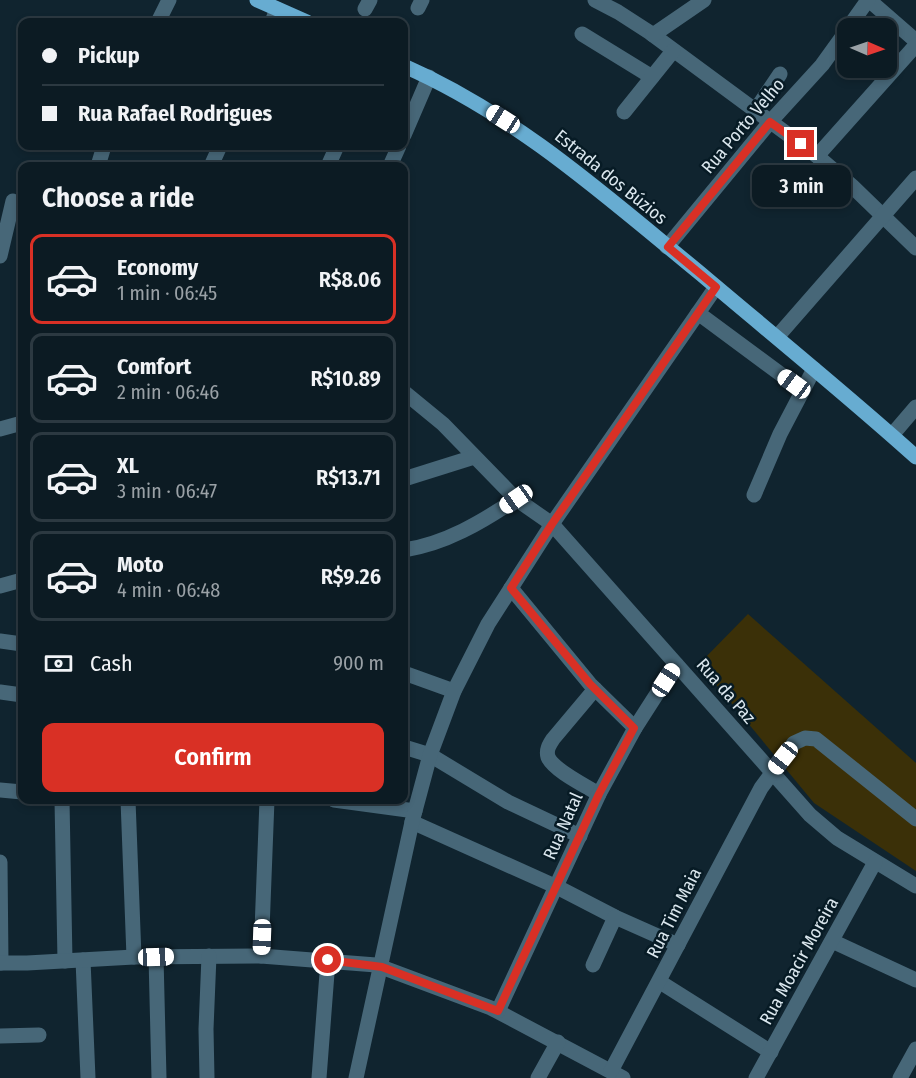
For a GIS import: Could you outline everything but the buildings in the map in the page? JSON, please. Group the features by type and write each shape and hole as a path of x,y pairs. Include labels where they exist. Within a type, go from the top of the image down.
{"main road":[{"path":"269,7 298,18"},
{"name":"Estrada dos Búzios","path":"408,68 471,99 519,129 585,179 777,337 916,457"}],"street":[{"path":"160,18 169,0"},
{"path":"595,0 653,35 817,156 852,186 916,248"},
{"path":"653,35 704,0"},
{"path":"817,156 916,43 869,0"},
{"name":"Rua Porto Velho","path":"856,18 869,0"},
{"path":"582,34 652,77"},
{"name":"Rua Porto Velho","path":"668,247 770,122 822,66 837,45"},
{"path":"624,112 673,51"},
{"path":"755,111 780,74"},
{"path":"408,126 429,77"},
{"path":"777,337 916,178"},
{"path":"0,256 12,200"},
{"path":"356,1078 382,967 413,816 430,755 454,691 488,624 552,524 716,287"},
{"path":"698,313 794,384"},
{"path":"754,495 780,434 814,369"},
{"name":"Rua da Paz","path":"408,398 443,424 516,499 552,524 810,815 837,838 916,886"},
{"path":"892,435 916,407"},
{"path":"0,429 18,424"},
{"path":"408,478 474,457"},
{"path":"408,549 451,537 516,499"},
{"path":"0,586 18,581"},
{"path":"511,588 595,689 634,728"},
{"path":"0,641 18,643"},
{"name":"Rua Natal","path":"498,1011 599,794 634,728 676,664"},
{"path":"408,674 454,691"},
{"path":"595,689 553,739 548,747 547,755 553,764 599,794"},
{"path":"0,692 18,694"},
{"name":"Rua Tim Maia","path":"617,1075 678,945 771,772 794,743 804,738 816,739 916,819"},
{"path":"408,748 430,755 508,802 580,836"},
{"path":"0,790 18,792"},
{"path":"62,804 65,961"},
{"path":"128,804 134,957"},
{"path":"261,956 267,804"},
{"path":"354,804 413,816 615,917 678,945"},
{"path":"0,862 0,963 134,957 261,956 328,960 382,967 498,1011 617,1075"},
{"name":"Rua Moacir Moreira","path":"756,1078 874,862"},
{"path":"593,965 615,917"},
{"path":"832,941 916,980"},
{"path":"207,1078 206,1029 209,956"},
{"path":"156,957 159,1078"},
{"path":"83,960 88,1078"},
{"path":"319,1078 328,960"},
{"path":"660,982 771,1052"},
{"path":"0,1036 39,1035"},
{"path":"538,1078 558,1042"},
{"path":"900,1078 916,1049"}],"shaded area":[{"path":"748,614 916,763 916,871 814,803 699,664"}],"route":[{"path":"328,960 376,965 498,1011 599,794 634,728 590,684 511,588 552,524 716,287 668,247 770,122 801,144"}]}
